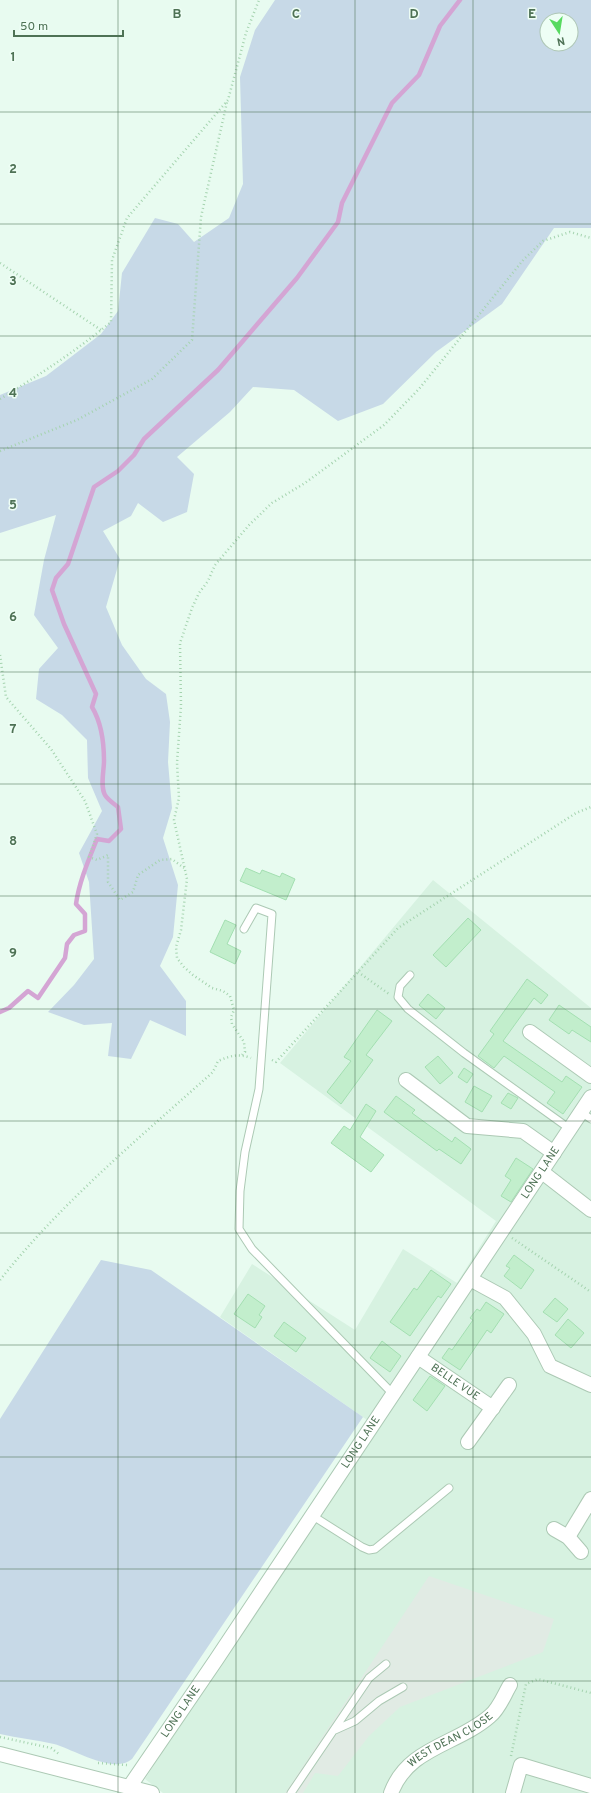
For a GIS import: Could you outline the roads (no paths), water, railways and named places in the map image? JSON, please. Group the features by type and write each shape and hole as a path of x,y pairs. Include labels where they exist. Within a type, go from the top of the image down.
{"street":[{"path":"530,1032 591,1076"},
{"path":"406,1080 467,1126 523,1131 554,1153"},
{"name":"LONG LANE","path":"130,1786 313,1516 570,1129 586,1115 591,1097"},
{"path":"542,1172 591,1210"},
{"path":"470,1279 505,1298 534,1334 550,1366 591,1385"},
{"name":"BELLE VUE","path":"418,1357 492,1408"},
{"path":"468,1442 509,1385"},
{"path":"568,1537 591,1499"},
{"path":"554,1529 568,1537 581,1552"},
{"name":"WEST DEAN CLOSE","path":"391,1793 396,1780 416,1758 467,1732 491,1716 510,1685"},
{"path":"0,1754 130,1786 152,1793"},
{"path":"513,1793 521,1766 591,1786"}],"lane":[{"path":"244,929 256,908 272,914 259,1089 245,1152 240,1191 239,1229 252,1249 393,1394"},
{"path":"410,975 400,986 398,996 400,1002 464,1053 570,1129"},
{"path":"313,1516 362,1547 369,1550 375,1549 449,1488"},
{"path":"291,1793 369,1678 386,1664"},
{"path":"335,1730 355,1721 379,1701 403,1687"}],"waterway":[{"path":"0,1012 9,1008 28,991 38,998 65,958 67,944 74,935 85,931 85,914 76,904 79,887 97,839 109,841 121,829 118,807 106,797 103,787 103,740 98,719 92,707 96,694 64,624 52,590 56,578 68,564 94,487 118,471 134,455 144,439 218,370 297,278 338,222 342,203 392,103 419,75 440,26 460,0"}]}
